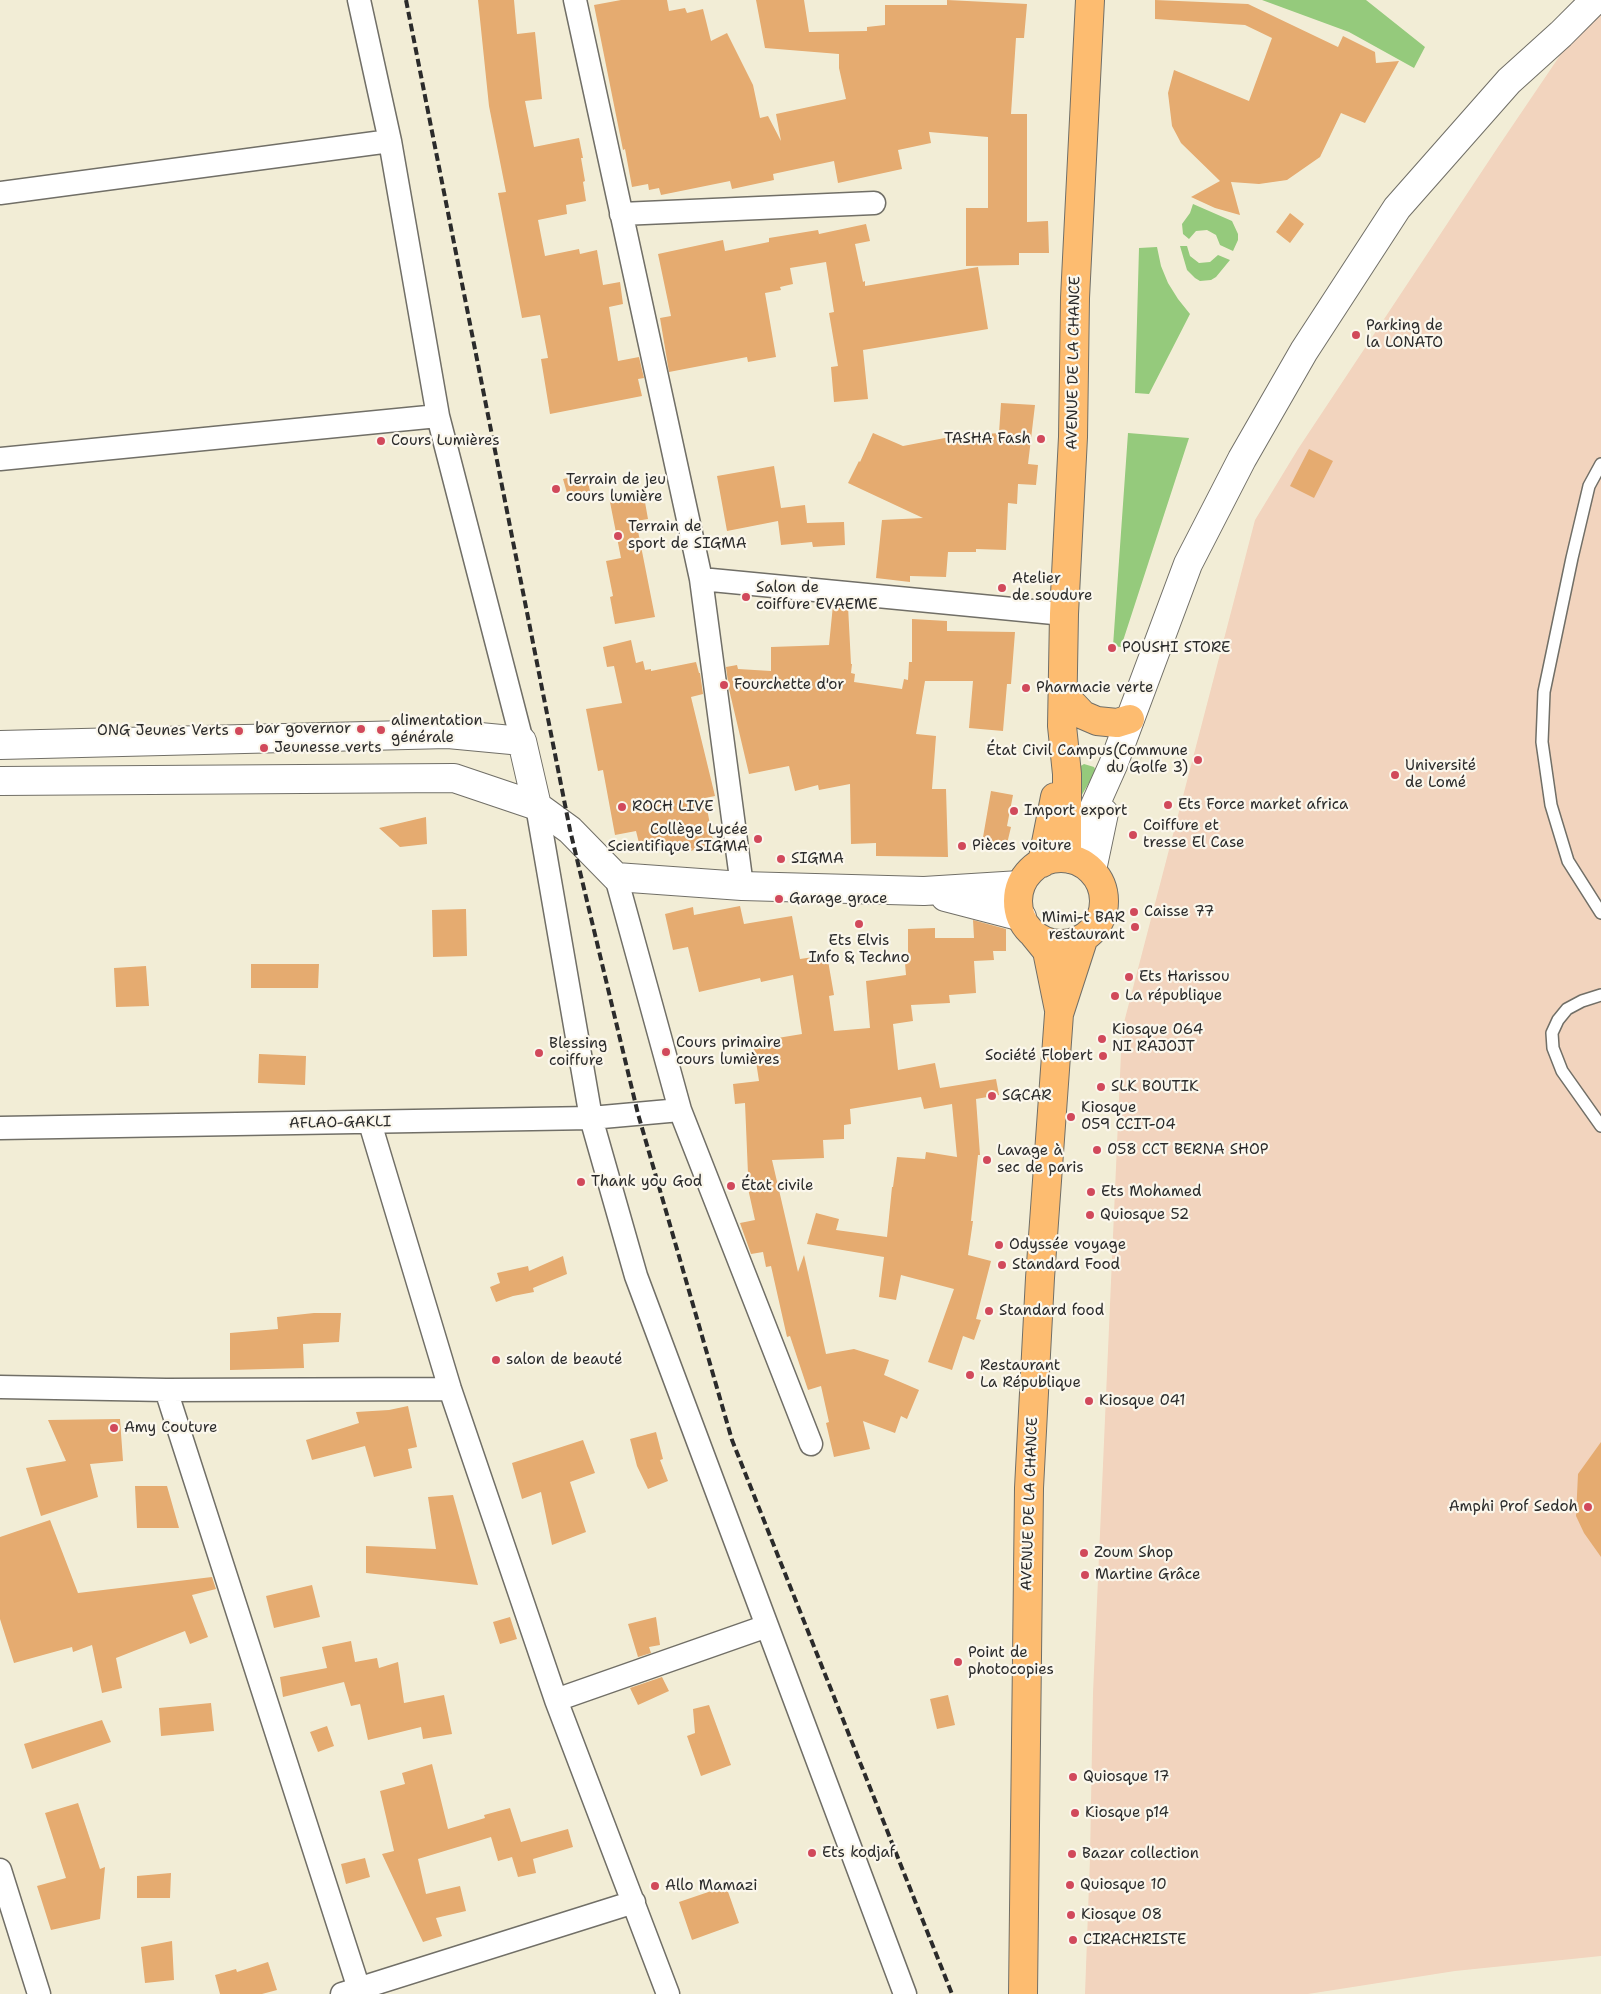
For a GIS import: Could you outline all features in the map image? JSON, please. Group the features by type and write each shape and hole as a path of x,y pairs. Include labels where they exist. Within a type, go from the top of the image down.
{"main road":[{"name":"AVENUE DE LA CHANCE","path":"1068,863 1067,774 1062,726 1064,614 1073,437 1075,298 1090,0"},
{"path":"1063,694 1083,714 1097,721 1117,723 1130,719"},
{"path":"1068,863 1103,887 1105,908 1098,926 1083,940 1062,945 1047,943 1028,926 1017,901 1020,885 1027,874 1068,863"},
{"name":"AVENUE DE LA CHANCE","path":"1028,926 1047,951 1059,1014"},
{"name":"AVENUE DE LA CHANCE","path":"1023,1994 1028,1488 1040,1278 1059,1014 1083,940"}],"street":[{"path":"359,0 390,141 438,416 537,806 591,1118 636,1276 905,1994"},
{"path":"575,0 701,579 742,886"},
{"path":"1068,863 1113,765 1188,564 1242,458 1304,351 1398,208 1509,81 1562,34 1595,0"},
{"path":"0,193 390,141"},
{"path":"621,214 874,204"},
{"path":"0,459 438,416"},
{"path":"701,579 1064,614"},
{"path":"0,745 448,734 522,741"},
{"path":"0,781 454,778 537,806 570,830 616,877 680,1110 810,1444"},
{"path":"616,877 742,886 924,891 1020,885"},
{"path":"924,891 1028,926"},
{"name":"AFLAO-GAKLI","path":"0,1128 591,1118 680,1110"},
{"path":"370,1123 450,1389 556,1700 668,1994"},
{"path":"0,1387 166,1390 450,1389"},
{"path":"166,1390 351,1992 634,1902"},
{"path":"556,1700 767,1626"},
{"path":"0,1870 39,1994"}],"lane":[{"path":"1601,464 1589,486 1572,558 1544,692 1542,742 1551,805 1568,862 1601,913"},
{"path":"1601,995 1582,1001 1567,1009 1555,1025 1552,1040 1562,1071 1601,1126"}],"shaded area":[{"name":"Université de Lomé","path":"1601,3 1601,1956 1455,1971 1308,1994 1085,1994 1093,1693 1122,1030 1255,520 1298,449 1498,147 1588,14"}],"green space":[{"path":"1262,0 1366,0 1425,47 1414,68 1349,32"},
{"path":"1193,204 1232,221 1238,234 1238,240 1233,251 1220,245 1216,235 1207,230 1196,231 1189,239 1183,234 1182,224 1190,213"},
{"path":"1180,246 1187,246 1190,256 1199,263 1210,262 1218,255 1230,260 1216,277 1211,280 1200,281 1187,270"},
{"path":"1157,247 1161,266 1168,283 1190,314 1149,394 1135,393 1139,248"},
{"path":"1128,433 1189,438 1121,647 1113,646"},
{"path":"1084,764 1094,767 1096,771 1080,798 1079,767"}],"building":[{"path":"478,0 514,0 517,34 535,32 542,99 525,101 534,147 579,138 583,158 581,158 586,201 566,205 567,214 538,220 545,256 579,249 580,254 597,250 603,285 620,282 623,304 609,307 618,361 639,357 644,378 638,379 642,396 550,414 541,359 548,358 540,315 522,318 498,193 506,192 489,106"},
{"path":"621,0 667,0 669,11 685,8 687,13 703,9 711,41 727,33 753,85 760,118 768,116 781,141 776,114 846,99 839,68 839,54 765,48 756,0 804,0 809,32 867,31 867,27 885,25 885,5 947,5 947,0 1027,4 1024,38 1016,38 1011,114 1027,114 1027,222 1048,221 1049,253 1019,253 1019,265 966,266 966,208 988,208 988,137 929,132 931,143 898,150 902,169 838,183 834,161 773,174 774,180 732,189 730,181 661,195 659,188 649,190 648,184 632,187 594,5"},
{"path":"1155,0 1248,4 1338,47 1343,36 1375,52 1376,63 1399,61 1365,123 1341,113 1320,157 1287,180 1259,184 1231,182 1240,215 1215,208 1191,197 1220,181 1181,143 1172,126 1168,93 1174,70 1249,101 1272,38 1245,25 1155,19"},
{"path":"1290,213 1304,224 1290,243 1276,232"},
{"path":"866,224 870,241 855,244 865,286 978,267 988,329 863,350 868,399 834,402 831,367 838,366 829,313 834,312 826,262 790,268 793,284 780,287 781,290 765,293 776,357 748,362 747,357 669,372 660,318 671,316 658,254 723,240 725,251 769,242 769,238 818,230 819,234"},
{"path":"1001,403 1035,405 1028,464 1038,465 1036,485 1018,484 1017,504 1008,503 1006,550 976,549 976,552 948,552 946,577 910,576 910,582 876,578 882,520 923,518 848,483 873,433 903,446 950,437 999,433"},
{"path":"1309,449 1333,461 1314,498 1290,486"},
{"path":"774,466 781,508 805,505 807,523 844,522 845,545 813,547 812,542 781,545 778,521 727,531 717,476"},
{"path":"586,474 591,495 569,500 563,479"},
{"path":"643,491 648,519 636,521 655,617 615,624 610,597 613,596 606,561 621,558 609,497"},
{"path":"833,605 848,606 851,673 855,674 854,682 902,689 904,679 908,680 909,662 912,662 912,619 947,621 947,631 1015,632 1011,684 1007,684 1003,731 969,728 973,681 925,681 916,734 936,736 932,789 946,789 948,857 876,856 876,843 851,844 850,784 819,790 818,785 795,791 789,766 749,774 729,689 726,667 737,665 738,669 771,671 771,647 829,645"},
{"path":"631,640 636,663 643,661 645,670 651,669 651,671 696,662 700,673 703,694 691,697 715,796 705,798 714,846 690,851 689,845 673,848 671,841 640,847 636,831 615,835 603,770 598,771 586,709 622,703 614,666 607,667 603,647"},
{"path":"991,791 1013,795 1007,826 1011,827 1006,848 982,843"},
{"path":"426,817 427,844 400,847 379,828"},
{"path":"740,906 744,924 792,916 800,959 827,955 834,995 829,996 834,1031 870,1028 866,981 906,975 905,963 908,963 908,929 935,928 935,938 974,938 973,920 1006,929 1006,951 993,951 994,960 974,961 976,993 949,995 950,1003 911,1005 913,1021 893,1024 898,1070 935,1063 940,1088 996,1079 999,1095 976,1099 980,1155 978,1155 971,1221 973,1221 968,1255 991,1261 976,1319 981,1320 974,1340 963,1336 952,1370 928,1362 954,1289 901,1275 896,1300 879,1297 884,1257 807,1244 816,1213 839,1219 836,1230 887,1237 897,1157 925,1159 926,1152 957,1157 952,1104 924,1109 921,1097 850,1109 851,1124 844,1125 844,1139 823,1140 824,1158 772,1160 798,1272 804,1255 826,1354 854,1349 889,1360 884,1375 919,1390 907,1419 901,1416 895,1433 863,1421 870,1449 834,1457 826,1423 829,1422 821,1386 808,1390 790,1336 787,1337 771,1266 766,1267 763,1252 751,1254 740,1223 755,1220 745,1175 748,1174 745,1103 735,1104 733,1084 759,1081 753,1042 802,1034 793,975 761,982 760,978 699,992 688,947 673,950 665,914 693,907 694,915"},
{"path":"466,909 467,956 433,957 432,910"},
{"path":"251,964 319,964 318,988 251,988"},
{"path":"146,966 149,1006 116,1007 114,968"},
{"path":"259,1054 306,1056 305,1085 258,1083"},
{"path":"563,1256 567,1274 533,1288 534,1292 496,1302 490,1287 500,1283 497,1273 528,1266 529,1271"},
{"path":"314,1313 341,1313 339,1342 303,1344 304,1368 230,1370 230,1333 278,1329 277,1317"},
{"path":"408,1406 417,1447 408,1449 412,1468 374,1477 365,1446 312,1460 306,1440 359,1423 356,1412 389,1410"},
{"path":"120,1419 123,1461 90,1464 98,1497 41,1516 26,1468 66,1461 48,1420"},
{"path":"656,1432 663,1459 660,1460 668,1481 648,1489 637,1466 630,1439"},
{"path":"583,1440 595,1473 570,1482 586,1532 552,1545 541,1492 522,1499 512,1463"},
{"name":"Amphi Prof Sedoh","path":"1601,1442 1601,1557 1584,1533 1576,1516 1578,1474"},
{"path":"135,1486 167,1486 179,1528 137,1528"},
{"path":"453,1495 478,1585 366,1573 366,1546 436,1549 428,1497"},
{"path":"50,1520 78,1593 212,1577 216,1589 192,1595 208,1637 190,1644 185,1631 116,1658 122,1688 102,1693 92,1645 73,1652 72,1647 14,1663 0,1619 0,1537"},
{"path":"312,1585 320,1617 274,1628 266,1596"},
{"path":"510,1617 517,1639 500,1644 493,1622"},
{"path":"656,1617 660,1645 649,1647 651,1653 638,1657 628,1624"},
{"path":"351,1641 355,1662 377,1658 379,1668 398,1662 404,1703 444,1695 452,1734 423,1739 421,1727 368,1740 360,1704 351,1706 344,1682 283,1697 280,1677 327,1668 322,1647"},
{"path":"662,1677 669,1691 638,1705 630,1688"},
{"path":"948,1695 955,1725 937,1729 930,1699"},
{"path":"211,1703 214,1731 161,1736 159,1708"},
{"path":"709,1705 731,1765 701,1776 687,1736 695,1733 693,1709"},
{"path":"102,1720 111,1742 32,1769 24,1744"},
{"path":"327,1726 334,1746 318,1752 310,1732"},
{"path":"432,1764 448,1829 485,1818 484,1815 510,1808 521,1842 568,1829 573,1847 533,1859 536,1873 518,1877 512,1857 498,1861 491,1837 418,1859 426,1894 460,1886 466,1911 436,1918 442,1936 423,1942 382,1854 394,1851 380,1791 405,1784 402,1773"},
{"path":"78,1803 100,1869 105,1867 100,1919 51,1930 37,1886 66,1878 45,1813"},
{"path":"365,1858 370,1877 346,1884 341,1864"},
{"path":"171,1873 170,1898 137,1898 137,1876"},
{"path":"726,1886 739,1923 692,1940 679,1902"},
{"path":"172,1941 174,1980 145,1983 141,1947"},
{"path":"268,1962 277,1990 262,1994 220,1994 215,1975 236,1969 237,1972"}],"railway":[{"path":"406,0 570,830 638,1114 732,1440 952,1994"}],"place":[{"name":"Parking de la LONATO","path":"1356,335"},
{"name":"TASHA Fash","path":"1041,439"},
{"name":"Cours Lumières","path":"381,441"},
{"name":"Terrain de jeu cours lumière","path":"556,489"},
{"name":"Terrain de sport de SIGMA","path":"618,536"},
{"name":"Atelier de soudure","path":"1002,588"},
{"name":"Salon de coiffure EVAEME","path":"746,597"},
{"name":"POUSHI STORE","path":"1112,648"},
{"name":"Fourchette d'or","path":"724,685"},
{"name":"Pharmacie verte","path":"1026,688"},
{"name":"bar governor","path":"361,729"},
{"name":"alimentation générale","path":"381,730"},
{"name":"ONG Jeunes Verts","path":"239,731"},
{"name":"Jeunesse verts","path":"264,748"},
{"name":"État Civil Campus(Commune du Golfe 3)","path":"1198,760"},
{"name":"Université de Lomé","path":"1395,775"},
{"name":"Ets Force market africa","path":"1168,805"},
{"name":"ROCH LIVE","path":"622,807"},
{"name":"Import export","path":"1014,811"},
{"name":"Coiffure et tresse El Case","path":"1133,835"},
{"name":"Collège Lycée Scientifique SIGMA","path":"758,839"},
{"name":"Pièces voiture","path":"962,846"},
{"name":"SIGMA","path":"781,859"},
{"name":"Garage grace","path":"779,899"},
{"name":"Caisse 77","path":"1134,912"},
{"name":"Ets Elvis Info & Techno","path":"859,924"},
{"name":"Mimi-t BAR restaurant","path":"1135,927"},
{"name":"Ets Harissou","path":"1129,977"},
{"name":"La république","path":"1115,996"},
{"name":"Kiosque 064 NI RAJOJT","path":"1102,1039"},
{"name":"Cours primaire cours lumières","path":"666,1052"},
{"name":"Blessing coiffure","path":"539,1053"},
{"name":"Société Flobert","path":"1103,1056"},
{"name":"SLK BOUTIK","path":"1101,1087"},
{"name":"SGCAR","path":"992,1096"},
{"name":"Kiosque 059 CCIT-04","path":"1071,1117"},
{"name":"058 CCT BERNA SHOP","path":"1097,1150"},
{"name":"Lavage à sec de paris","path":"987,1160"},
{"name":"Thank you God","path":"581,1182"},
{"name":"État civile","path":"731,1186"},
{"name":"Ets Mohamed","path":"1091,1192"},
{"name":"Quiosque 52","path":"1090,1215"},
{"name":"Odyssée voyage","path":"999,1245"},
{"name":"Standard Food","path":"1002,1265"},
{"name":"Standard food","path":"989,1311"},
{"name":"salon de beauté","path":"496,1360"},
{"name":"Restaurant La République","path":"970,1375"},
{"name":"Kiosque 041","path":"1089,1401"},
{"name":"Amy Couture","path":"114,1428"},
{"name":"Amphi Prof Sedoh","path":"1588,1507"},
{"name":"Zoum Shop","path":"1084,1553"},
{"name":"Martine Grâce","path":"1085,1575"},
{"name":"Point de photocopies","path":"958,1662"},
{"name":"Quiosque 17","path":"1073,1777"},
{"name":"Kiosque p14","path":"1075,1813"},
{"name":"Ets kodjaf","path":"812,1853"},
{"name":"Bazar collection","path":"1072,1854"},
{"name":"Quiosque 10","path":"1070,1885"},
{"name":"Allo Mamazi","path":"655,1886"},
{"name":"Kiosque 08","path":"1071,1915"},
{"name":"CIRACHRISTE","path":"1073,1940"}]}
